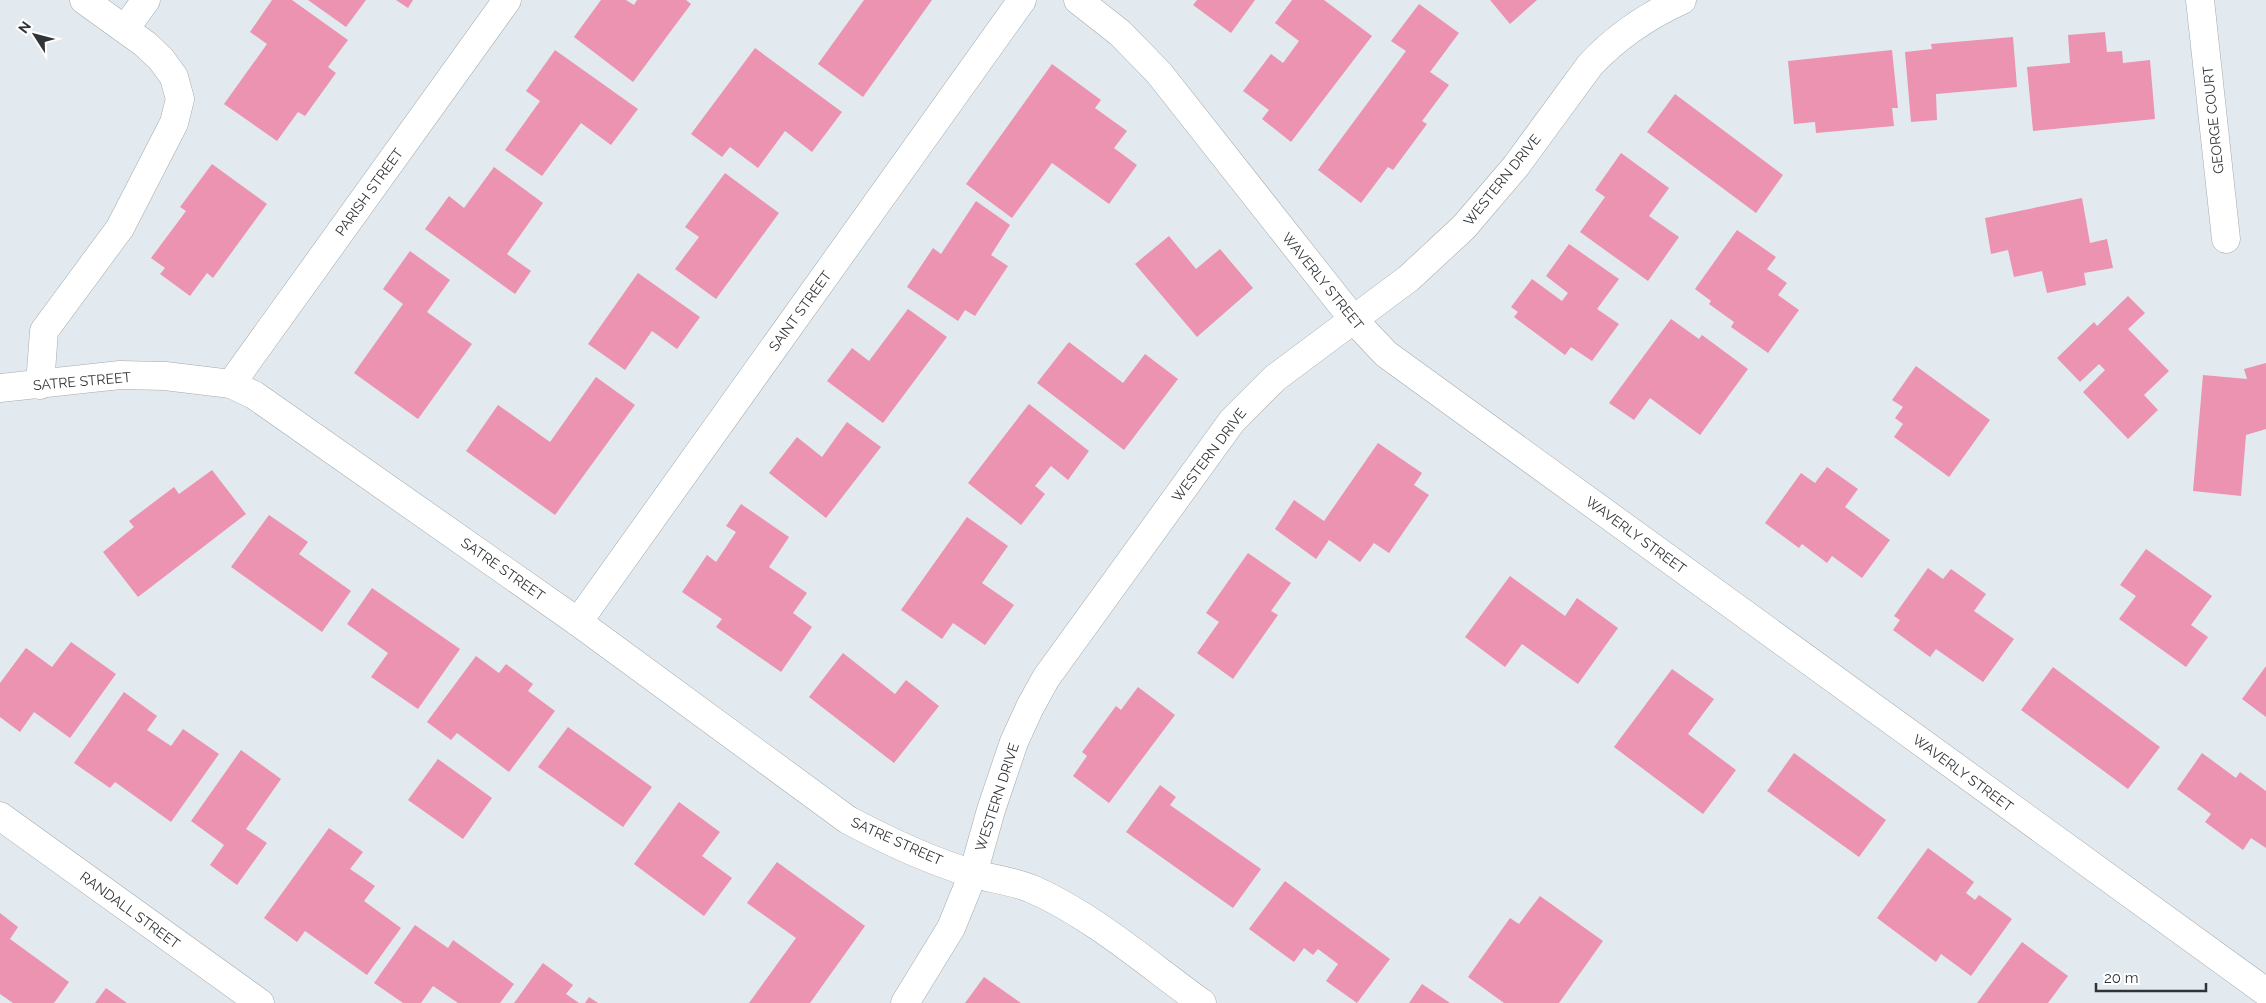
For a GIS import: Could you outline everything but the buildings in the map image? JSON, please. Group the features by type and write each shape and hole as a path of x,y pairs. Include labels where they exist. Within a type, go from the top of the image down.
{"street":[{"path":"40,385 44,331 116,234 146,180 178,111 180,99 178,87 171,72 153,51 84,0"},
{"path":"125,29 146,0"},
{"name":"PARISH STREET","path":"231,384 507,0"},
{"name":"SAINT STREET","path":"578,622 1022,0"},
{"name":"WAVERLY STREET","path":"1078,0 1120,33 1159,73 1352,319 1386,354 2266,992"},
{"name":"WESTERN DRIVE","path":"905,1003 951,928 973,874 991,810 1014,742 1046,678 1232,421 1275,378 1409,278 1464,227 1494,195 1590,65 1620,36 1682,0"},
{"name":"GEORGE COURT","path":"2200,0 2226,240"},
{"name":"SATRE STREET","path":"0,388 120,375 165,376 231,384 272,406 578,622 848,820 898,844 973,874 1012,882 1031,889 1072,910 1202,1003"},
{"name":"RANDALL STREET","path":"0,816 260,1003"}]}
